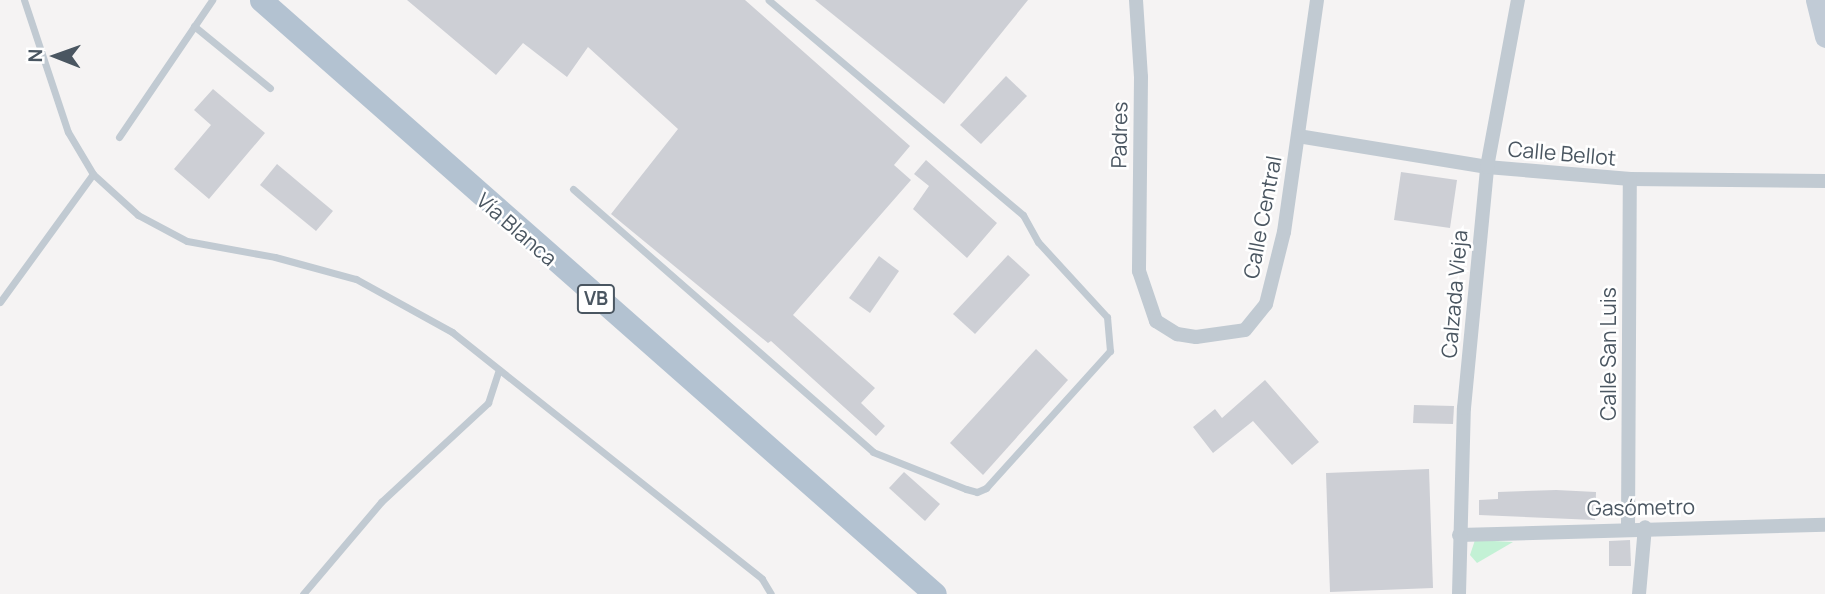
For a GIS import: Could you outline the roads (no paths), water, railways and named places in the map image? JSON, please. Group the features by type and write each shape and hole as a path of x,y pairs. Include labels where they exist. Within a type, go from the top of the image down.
{"main road":[{"name":"Vía Blanca","path":"261,0 934,594"},
{"path":"1816,0 1825,37"}],"street":[{"name":"Padres","path":"1136,0 1141,77 1139,271"},
{"name":"Calle Central","path":"1139,271 1156,321 1177,334 1196,337 1245,330 1266,304 1284,232 1317,0"},
{"name":"Calzada Vieja","path":"1459,594 1464,408 1487,167 1518,0"},
{"name":"Calle Bellot","path":"1298,136 1487,167 1630,179 1825,181"},
{"name":"Calle San Luis","path":"1628,528 1630,179"},
{"name":"Gasómetro","path":"1459,535 1645,527 1825,525"},
{"path":"1639,594 1645,527"}],"lane":[{"path":"24,0 68,132 93,174 138,215 187,241 275,257 356,279 452,332 762,579 772,594"},
{"path":"119,137 212,0"},
{"path":"573,189 873,452 977,492 986,488 1110,351 1107,317 1038,242 1023,215 769,0"},
{"path":"194,26 270,89"},
{"path":"0,302 93,174"},
{"path":"303,594 381,502 488,403 499,370"}]}
